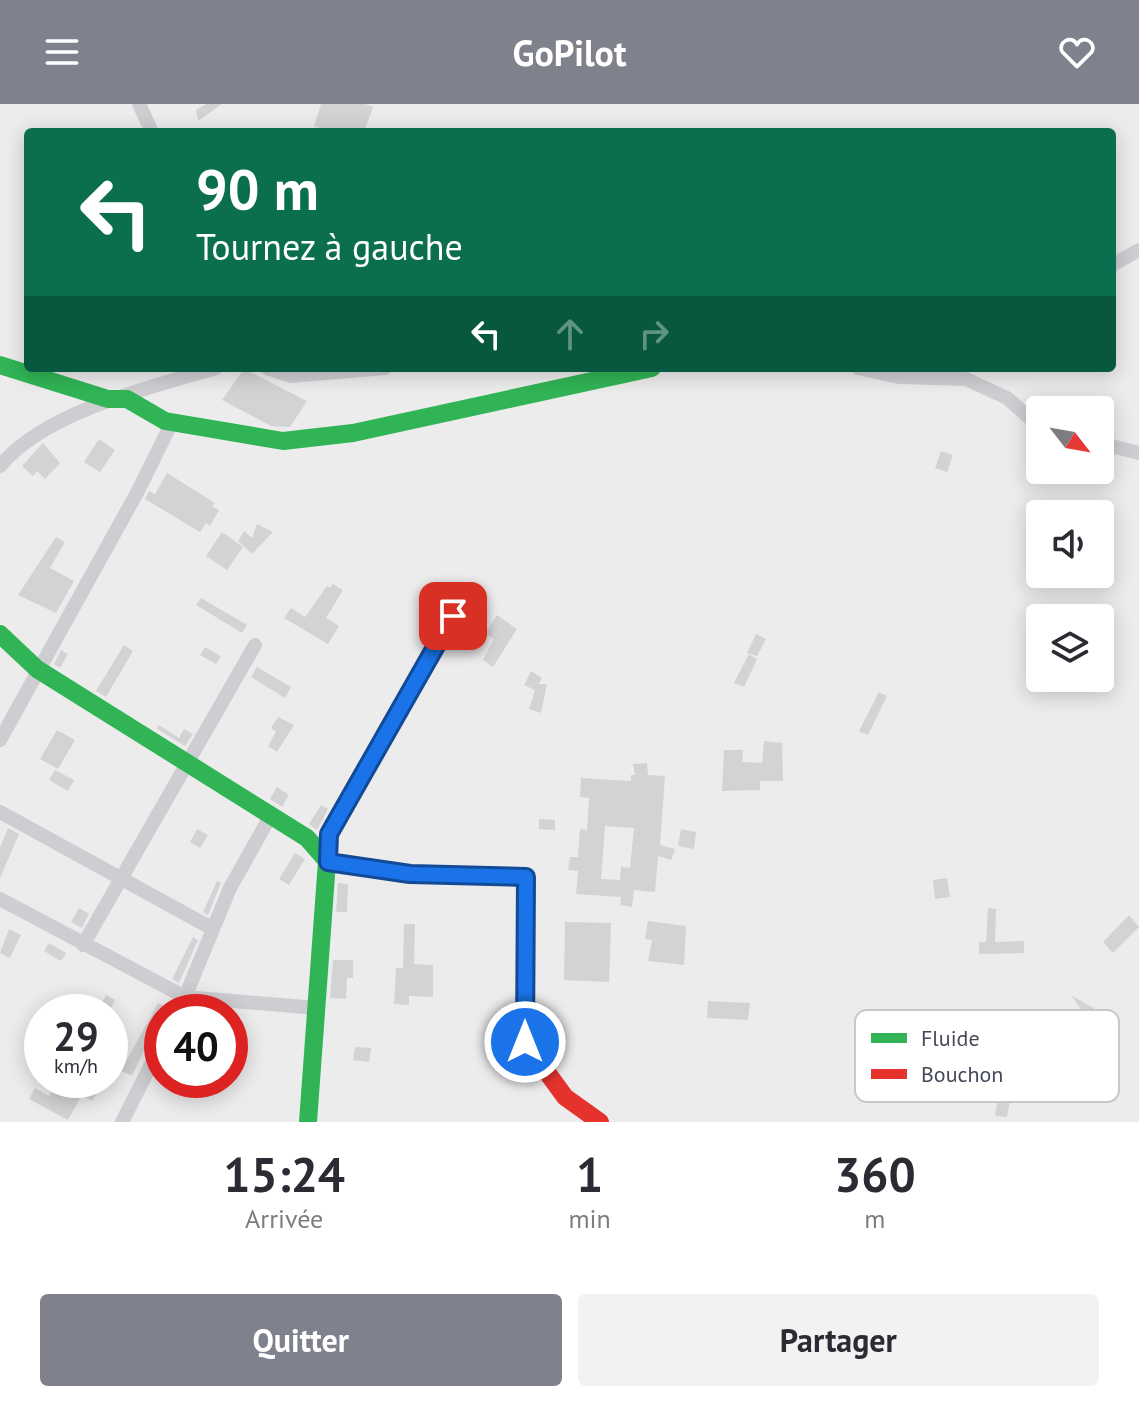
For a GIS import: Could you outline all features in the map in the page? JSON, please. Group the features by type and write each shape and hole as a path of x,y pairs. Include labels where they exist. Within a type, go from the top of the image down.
{"street":[{"path":"139,104 150,128"},
{"path":"1116,263 1139,250"},
{"path":"0,365 108,399 127,399 172,422 283,441 353,433 634,372"},
{"path":"0,466 17,446 108,399 202,372"},
{"path":"279,372 291,376 338,372"},
{"path":"876,372 899,377 966,379 1007,398 1026,415"},
{"path":"0,740 37,669 62,632 172,422"},
{"path":"1114,447 1139,453"},
{"path":"308,1122 329,834 453,616"},
{"path":"0,634 37,669 307,838 328,862 410,874 526,877 525,1042 565,1097 600,1122"},
{"path":"83,945 255,645"},
{"path":"0,812 213,929"},
{"path":"186,994 230,888 271,815"},
{"path":"0,899 179,994"},
{"path":"248,1002 317,1008"},
{"path":"122,1122 144,1079"}],"building":[{"path":"206,104 222,104 198,121 196,110"},
{"path":"321,104 365,104 373,107 365,128 314,126"},
{"path":"242,372 250,372 307,401 290,427 271,426 222,400"},
{"path":"99,439 115,450 100,472 84,462"},
{"path":"43,443 60,463 45,479 37,471 33,476 22,466"},
{"path":"941,451 953,455 947,472 935,468"},
{"path":"167,473 215,503 212,506 219,510 210,526 206,523 200,532 145,499 149,491 155,494"},
{"path":"257,524 273,532 252,554 238,541 244,531 252,538"},
{"path":"222,532 243,547 227,570 206,556"},
{"path":"56,537 65,542 50,568 74,581 56,613 18,595"},
{"path":"333,584 343,590 326,618 339,626 328,644 284,618 291,608 305,617 327,586 330,588"},
{"path":"201,598 247,625 242,633 196,605"},
{"path":"497,615 517,629 493,667 483,660 494,639 485,634"},
{"path":"756,634 766,639 757,656 747,653"},
{"path":"124,645 133,651 106,697 96,691"},
{"path":"205,647 221,656 216,664 200,655"},
{"path":"61,650 68,654 60,668 54,664"},
{"path":"749,654 757,659 744,687 734,683"},
{"path":"257,667 291,687 285,698 251,677"},
{"path":"531,671 542,678 539,684 547,684 541,713 529,709 535,690 524,685"},
{"path":"879,692 887,696 868,735 859,731"},
{"path":"278,717 294,725 277,752 268,746 276,732 271,728"},
{"path":"159,725 179,738 184,729 193,734 185,746 157,729"},
{"path":"57,730 75,740 58,769 40,759"},
{"path":"764,741 782,743 783,781 760,781 760,790 722,791 724,750 743,750 742,762 762,763"},
{"path":"647,763 648,775 665,776 660,845 675,849 671,860 658,856 655,892 634,890 632,907 620,905 621,897 576,894 578,871 568,870 570,857 578,857 580,829 587,830 589,798 580,797 581,778 631,781 631,775 635,775 633,764","holes":["605,826 634,828 630,868 621,867 620,880 601,879"]},
{"path":"55,770 74,780 68,791 49,780"},
{"path":"277,787 289,795 282,807 270,799"},
{"path":"321,805 328,809 317,830 309,824"},
{"path":"539,819 555,820 555,830 539,829"},
{"path":"8,828 19,834 0,878 0,848"},
{"path":"197,829 208,835 200,848 190,842"},
{"path":"681,829 696,832 694,849 678,846"},
{"path":"295,853 305,859 289,885 279,879"},
{"path":"947,878 950,897 935,899 933,880"},
{"path":"217,881 221,883 208,915 203,912"},
{"path":"338,883 348,884 347,912 336,912"},
{"path":"79,908 89,914 82,928 71,922"},
{"path":"988,908 996,909 995,942 1024,941 1024,953 979,954 979,942 986,942"},
{"path":"1129,915 1139,927 1113,953 1103,942"},
{"path":"648,921 686,926 684,965 648,961 652,940 645,939"},
{"path":"565,922 611,923 609,982 564,980"},
{"path":"404,924 415,924 414,964 433,965 433,997 409,996 409,1005 394,1004 396,968 403,968"},
{"path":"9,929 21,935 10,958 0,953"},
{"path":"193,937 198,940 179,983 172,979"},
{"path":"49,943 66,953 61,961 44,951"},
{"path":"333,960 353,960 353,978 347,978 346,999 330,998"},
{"path":"1071,995 1096,1010 1082,1010"},
{"path":"708,1001 750,1003 748,1020 707,1018"},
{"path":"144,1029 144,1050 132,1076 128,1074 128,1058"},
{"path":"355,1047 371,1048 369,1062 353,1060"},
{"path":"30,1098 80,1098 68,1120"},
{"path":"997,1102 1010,1102 1007,1117 995,1116"}],"traffic: fast":[{"path":"0,365 108,399 127,399 165,421 283,441 353,433 634,372"},
{"path":"308,1122 329,834 453,616"},
{"path":"0,634 37,669 307,838 328,862 410,874 526,877 525,968"}],"traffic: jam":[{"path":"525,968 525,1042 565,1097 600,1122"}],"route":[{"path":"453,616 405,706 329,834 328,862 410,874 495,873 526,877 525,1042"}]}
